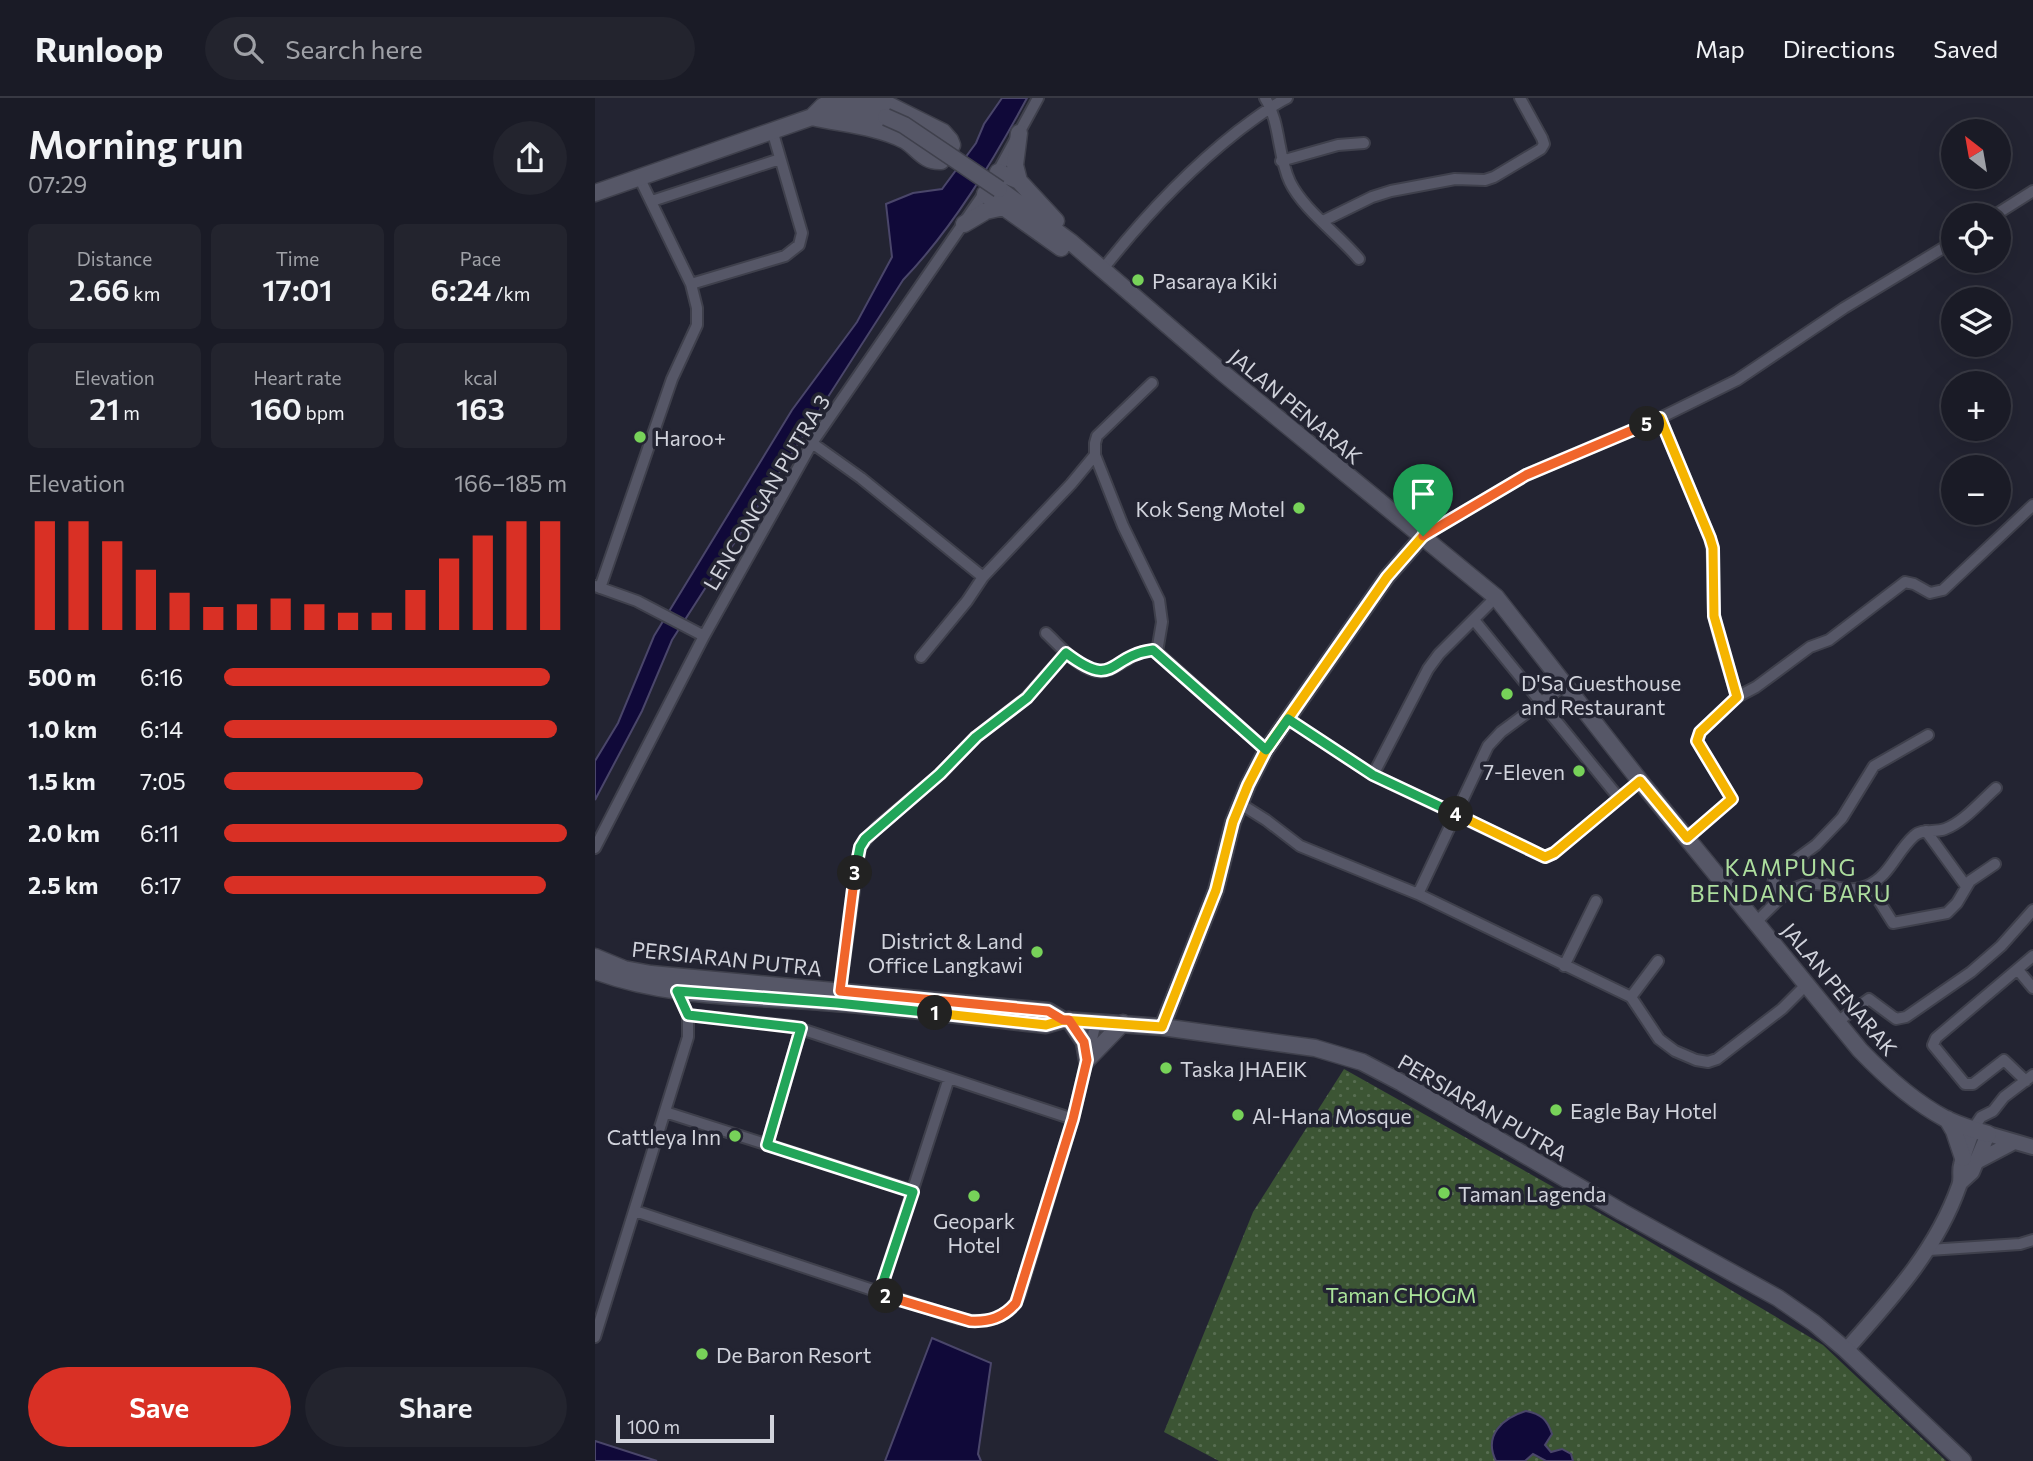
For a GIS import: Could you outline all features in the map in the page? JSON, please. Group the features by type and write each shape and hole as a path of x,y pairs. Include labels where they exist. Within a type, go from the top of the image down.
{"main road":[{"path":"812,117 881,131 905,141 926,159 941,161 952,145 950,140 925,122 884,106"},
{"name":"JALAN PENARAK","path":"595,193 812,117 837,111 857,111 884,106 904,125 992,191 1072,243 1233,382 1496,597 1640,781 1876,1067 1947,1119 1980,1132"},
{"path":"1019,133 1015,158 1019,181"},
{"path":"998,172 1019,181 1072,243"},
{"path":"992,191 1004,207 1089,268 1108,274"},
{"path":"964,224 986,211 1004,207"},
{"name":"PERSIARAN PUTRA","path":"595,957 624,969 651,974 1048,1011 1066,1020"},
{"name":"PERSIARAN PUTRA","path":"595,971 647,986 677,991 837,1003 1046,1025 1066,1020 1162,1027 1315,1048 1361,1062 1778,1298 1846,1350 1963,1461"},
{"path":"1066,1020 1084,1042 1087,1060"},
{"path":"1087,1060 1123,1023"},
{"path":"1947,1119 1970,1160"}],"street":[{"name":"LENCONGAN PUTRA 3","path":"595,848 704,636 812,443 964,224 992,191 998,172 1038,98"},
{"path":"1108,274 1127,238 1182,179 1268,102 1287,98"},
{"path":"1323,221 1372,197 1391,191 1455,179 1485,180 1541,149 1544,144 1542,138 1520,98"},
{"path":"1268,102 1281,161 1296,194 1359,259"},
{"path":"691,284 785,256 799,245 802,233 772,130"},
{"path":"1281,161 1338,145 1364,143"},
{"path":"652,201 780,159"},
{"path":"640,179 691,284 697,307 697,325 672,379 598,587 629,598 704,636"},
{"path":"2011,205 2033,191"},
{"path":"1162,1027 1216,890 1239,803 1266,750 1387,577 1423,536 1526,475 1660,418 1737,380 1845,308 1941,249"},
{"path":"1152,383 1097,436 1095,455 1123,526 1159,600 1161,621 1157,652"},
{"path":"1660,418 1713,548 1714,616 1737,697"},
{"path":"812,443 861,478 983,577"},
{"path":"921,657 983,577 1072,484 1095,455"},
{"path":"1687,838 1732,799 1697,741 1700,732 1737,697 1756,687 1810,647 1829,640 1905,582 1914,583 1930,593 1943,590 2033,505"},
{"path":"1373,775 1428,669 1439,654 1496,597"},
{"path":"1474,620 1619,798"},
{"path":"1046,633 1066,653 1084,666 1097,671 1106,670 1145,651 1157,652 1266,750"},
{"path":"840,991 860,847 877,827 940,774 976,737 1027,698 1066,653"},
{"path":"1418,894 1488,746 1501,732 1566,684"},
{"path":"1288,719 1373,775 1545,857 1554,853 1640,781"},
{"path":"1782,897 1773,884 1775,875 1816,845 1842,818 1874,766 1928,734"},
{"path":"1756,922 1795,888 1809,884 1853,890 1869,885 1884,875 1912,837 1955,824 1996,788"},
{"path":"1239,803 1300,846 1418,894 1631,997 1659,1039 1675,1051 1696,1060 1708,1062 1717,1059 1782,1009 1807,984"},
{"path":"1926,831 1966,886"},
{"path":"1869,885 1893,923 1947,913 1957,903 1966,886 1977,875 1995,864"},
{"path":"1564,966 1597,901"},
{"path":"1837,1022 1869,999 1896,1019 1906,1017 1971,972 2001,946 2033,911"},
{"path":"1970,1160 1980,1132 1993,1111 2004,1097 2029,1078 2004,1060 1973,1084 1965,1084 1933,1045 1936,1038 2033,956"},
{"path":"1631,997 1658,961"},
{"path":"2018,970 2033,988"},
{"path":"595,1338 688,1037 688,1015 677,991"},
{"path":"688,1015 801,1028 1073,1119"},
{"path":"635,1211 960,1320 982,1322 1001,1317 1016,1303 1073,1119 1096,1022"},
{"path":"767,1145 801,1028"},
{"path":"879,1294 949,1078"},
{"path":"665,1112 913,1192"},
{"name":"JALAN PENARAK","path":"1980,1132 2033,1147"},
{"path":"1846,1350 1905,1283 1929,1250 1961,1182 1960,1168 1970,1160 2014,1142"},
{"path":"1929,1250 2021,1244 2033,1240"}],"green space":[{"name":"Taman CHOGM","path":"1344,1069 1642,1237 1823,1345 1946,1461 1219,1461 1164,1432 1253,1212"}],"shaded area":[{"path":"1002,98 1027,98 971,193 939,238 903,280 672,640 642,711 595,800 595,761 618,723 654,636 792,410 857,322 892,257 886,204 913,193 942,189 976,143 984,124"},
{"path":"932,1338 991,1363 978,1454 981,1461 885,1461"},
{"path":"1526,1411 1543,1418 1548,1424 1552,1434 1545,1445 1551,1452 1562,1449 1571,1454 1573,1461 1546,1461 1533,1454 1525,1461 1496,1461 1492,1443 1498,1429 1510,1418"},
{"path":"595,1441 657,1461 595,1461"}],"place":[{"name":"Pasaraya Kiki","path":"1138,280"},
{"name":"Haroo+","path":"640,437"},
{"name":"Kok Seng Motel","path":"1299,508"},
{"name":"D'Sa Guesthouse and Restaurant","path":"1507,694"},
{"name":"7-Eleven","path":"1579,771"},
{"name":"District & Land Office Langkawi","path":"1037,952"},
{"name":"Taska JHAEIK","path":"1166,1068"},
{"name":"Eagle Bay Hotel","path":"1556,1110"},
{"name":"Al-Hana Mosque","path":"1238,1115"},
{"name":"Cattleya Inn","path":"735,1136"},
{"name":"Taman Lagenda","path":"1444,1193"},
{"name":"Geopark Hotel","path":"974,1196"},
{"name":"De Baron Resort","path":"702,1354"}],"district":[{"name":"KAMPUNG BENDANG BARU","path":"1791,880"}],"route":[{"path":"1423,536 1387,577 1266,750 1239,803 1216,890 1162,1027 1123,1023 1063,1020 1046,1025 837,1003 677,991 688,1015 801,1028 767,1145 913,1192 879,1294 960,1320 982,1322 1001,1317 1009,1311 1016,1303 1023,1284 1073,1119 1087,1060 1084,1042 1080,1034 1069,1020 1063,1020 1048,1011 840,991 860,847 877,827 918,794 976,737 1027,698 1066,653 1084,666 1097,671 1106,670 1145,651 1153,650 1266,750 1288,719 1373,775 1545,857 1554,853 1640,781 1687,838 1732,799 1697,741 1700,732 1737,697 1714,616 1713,548 1660,418 1526,475 1423,536"}]}
